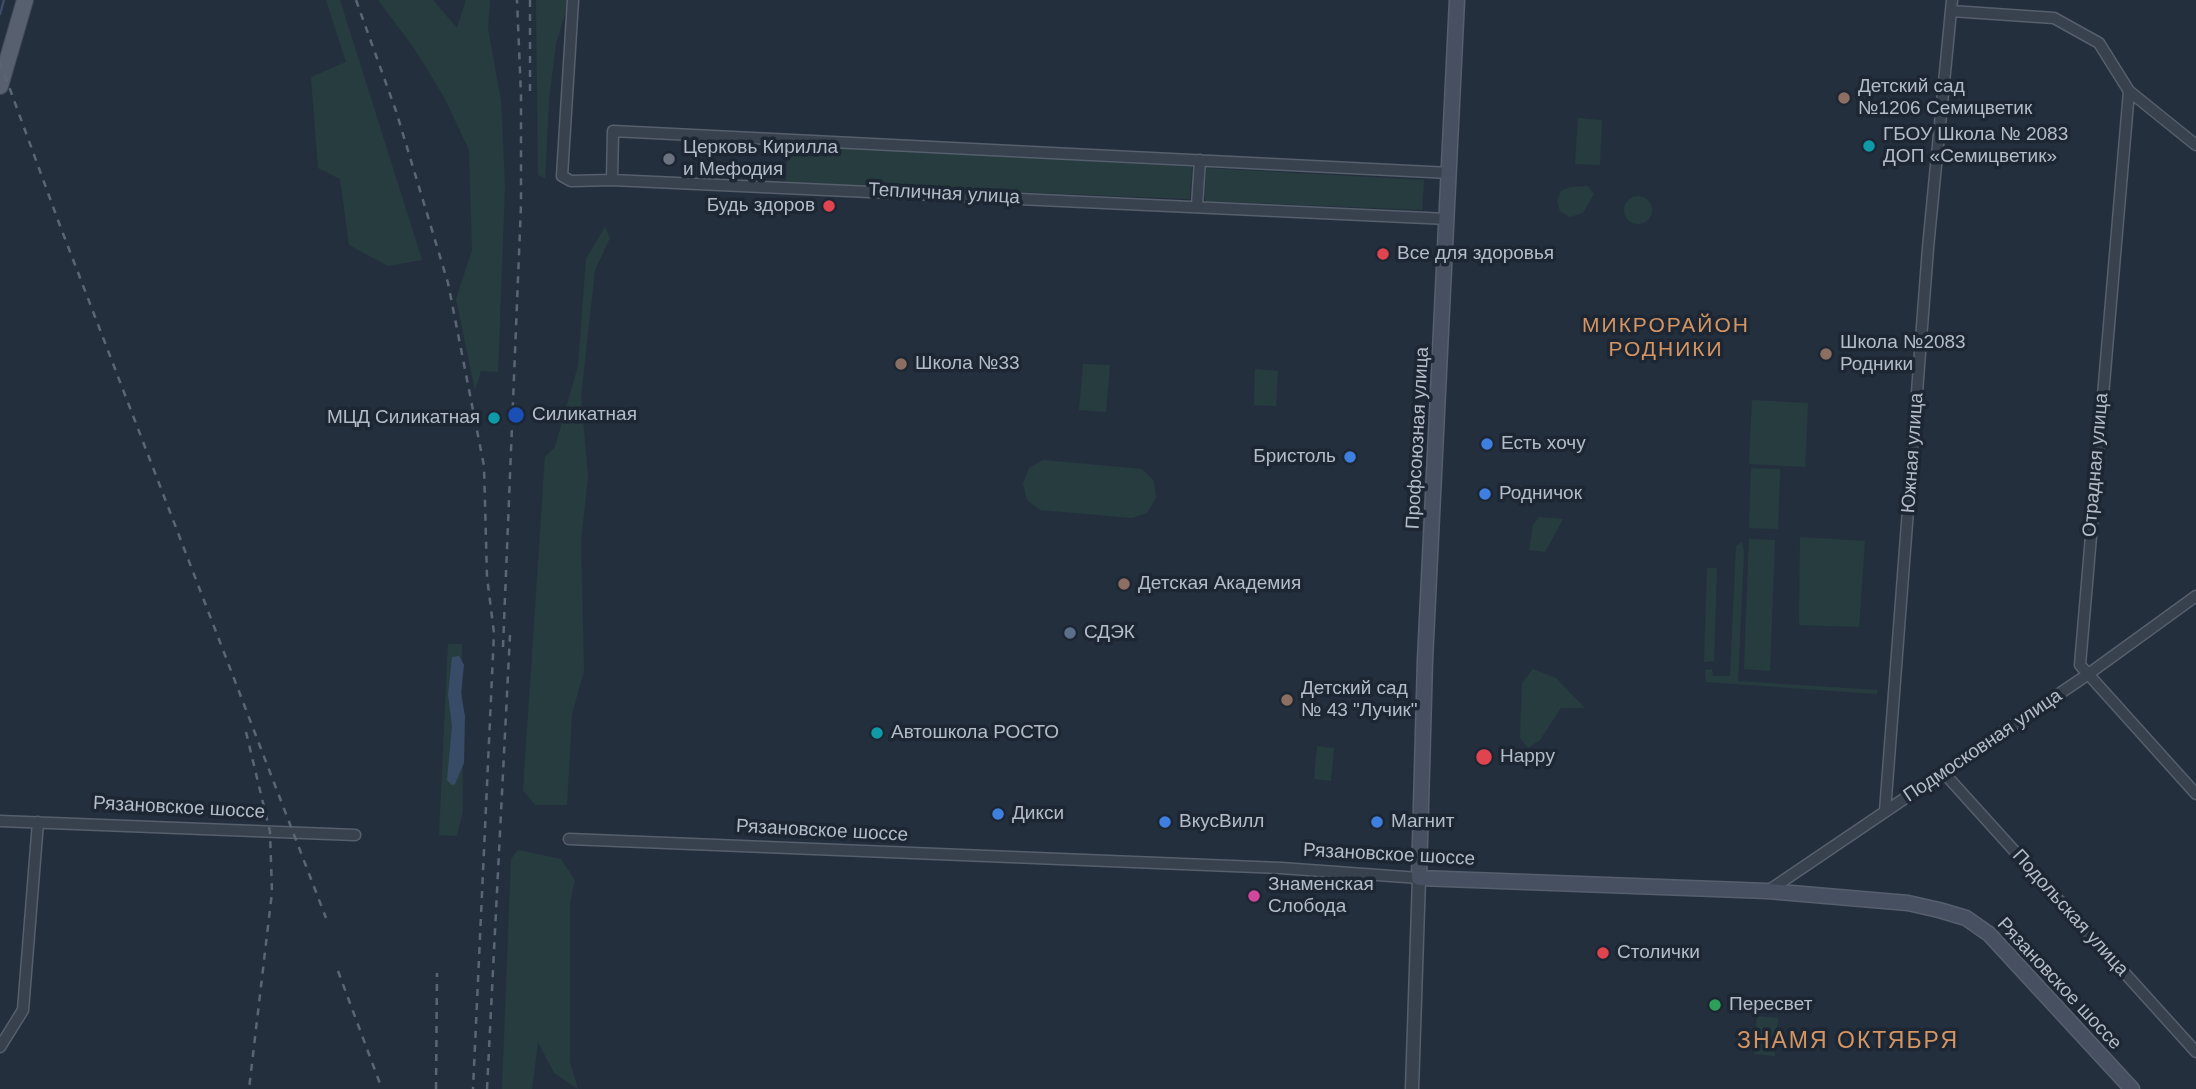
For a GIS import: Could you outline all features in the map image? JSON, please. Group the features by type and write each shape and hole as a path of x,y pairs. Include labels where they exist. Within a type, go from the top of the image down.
{"main road":[{"path":"0,50 14,0"},
{"path":"0,86 25,0"},
{"name":"Профсоюзная улица","path":"1419,878 1425,660 1457,0"},
{"name":"Рязановское шоссе","path":"1419,878 1768,891 1908,903 1966,918 1989,934 2132,1089"}],"street":[{"name":"Тепличная улица","path":"573,0 562,176 571,181 612,180 1448,219"},
{"path":"1952,6 2054,19 2099,43 2129,91 2196,145"},
{"name":"Южная улица","path":"1885,811 1928,248 1952,6"},
{"name":"Отрадная улица","path":"2129,91 2079,650 2080,665 2196,794"},
{"path":"612,180 613,131 1450,173"},
{"path":"1197,206 1200,160"},
{"name":"Подмосковная улица","path":"1768,891 2087,675 2196,596"},
{"name":"Подольская улица","path":"1944,773 2196,1052"},
{"name":"Рязановское шоссе","path":"0,821 355,835"},
{"path":"0,1047 23,1010 38,822"},
{"name":"Рязановское шоссе","path":"569,839 1281,868 1419,878"},
{"path":"1412,1089 1419,878"}],"green space":[{"path":"326,0 340,0 422,260 388,266 349,245 340,179 318,168 311,77 346,62"},
{"path":"378,0 433,0 457,28 466,0 490,0 488,28 501,101 505,186 498,372 481,371 475,390 456,299 472,250 469,150 444,97 414,48"},
{"path":"536,0 569,0 556,44 549,100 545,178 538,175"},
{"path":"1578,118 1602,120 1600,165 1575,164"},
{"path":"787,144 1192,167 1190,199 786,183"},
{"path":"1206,168 1424,180 1422,210 1205,201"},
{"path":"1588,186 1594,194 1583,213 1570,217 1560,211 1557,201 1561,191 1570,187"},
{"path":"1638,196 1648,200 1652,210 1648,220 1638,224 1628,220 1624,210 1628,200"},
{"path":"605,227 610,238 595,270 581,397 588,477 581,541 584,671 572,714 567,805 535,805 523,790 545,457 555,447 578,366 586,259"},
{"path":"1083,364 1110,365 1106,412 1079,410"},
{"path":"1255,369 1278,371 1276,406 1254,405"},
{"path":"1752,400 1808,403 1805,467 1749,464"},
{"path":"1043,460 1142,469 1154,481 1156,498 1147,513 1132,518 1040,510 1027,500 1023,484 1029,468"},
{"path":"1751,468 1780,469 1778,529 1749,528"},
{"path":"1539,517 1563,519 1545,552 1529,550 1533,525"},
{"path":"1800,537 1865,541 1859,627 1799,625"},
{"path":"1749,539 1775,540 1770,671 1744,669"},
{"path":"1742,542 1744,552 1738,681 1877,690 1877,694 1706,682 1705,670 1712,669 1713,676 1730,676 1736,546"},
{"path":"1707,568 1717,568 1714,661 1704,662"},
{"path":"448,644 462,644 463,811 457,836 439,835"},
{"path":"1533,669 1556,678 1585,708 1561,708 1540,740 1528,748 1520,738 1522,683"},
{"path":"1317,746 1334,748 1331,781 1314,779"},
{"path":"518,850 561,859 575,880 570,903 570,1062 578,1089 554,1073 538,1042 532,1089 502,1089 511,859"},
{"path":"1757,1016 1778,1018 1775,1056 1754,1054"}],"water":[{"path":"459,656 464,665 461,693 465,716 464,763 455,784 452,785 447,780 452,726 448,695 452,657"}],"waterway":[{"path":"0,14 4,0"}],"railway":[{"path":"356,0 396,111 448,283 484,466 487,577 494,633 473,1089"},
{"path":"503,647 521,205 521,95 517,0"},
{"path":"530,0 530,92"},
{"path":"0,62 59,223 326,918"},
{"path":"487,1089 510,635"},
{"path":"246,732 270,832 272,892 249,1089"},
{"path":"338,971 382,1089"},
{"path":"436,1089 437,973"}],"place":[{"name":"Детский сад №1206 Семицветик","path":"1844,98"},
{"name":"ГБОУ Школа № 2083 ДОП «Семицветик»","path":"1869,146"},
{"name":"Церковь Кирилла и Мефодия","path":"669,159"},
{"name":"Будь здоров","path":"829,206"},
{"name":"Все для здоровья","path":"1383,254"},
{"name":"Школа №2083 Родники","path":"1826,354"},
{"name":"Школа №33","path":"901,364"},
{"name":"Силикатная","path":"516,415"},
{"name":"МЦД Силикатная","path":"494,418"},
{"name":"Есть хочу","path":"1487,444"},
{"name":"Бристоль","path":"1350,457"},
{"name":"Родничок","path":"1485,494"},
{"name":"Детская Академия","path":"1124,584"},
{"name":"СДЭК","path":"1070,633"},
{"name":"Детский сад № 43 \"Лучик\"","path":"1287,700"},
{"name":"Автошкола РОСТО","path":"877,733"},
{"name":"Happy","path":"1484,757"},
{"name":"Дикси","path":"998,814"},
{"name":"ВкусВилл","path":"1165,822"},
{"name":"Магнит","path":"1377,822"},
{"name":"Знаменская Слобода","path":"1254,896"},
{"name":"Столички","path":"1603,953"},
{"name":"Пересвет","path":"1715,1005"}],"district":[{"name":"МИКРОРАЙОН РОДНИКИ","path":"1666,338"},
{"name":"ЗНАМЯ ОКТЯБРЯ","path":"1848,1042"}]}
